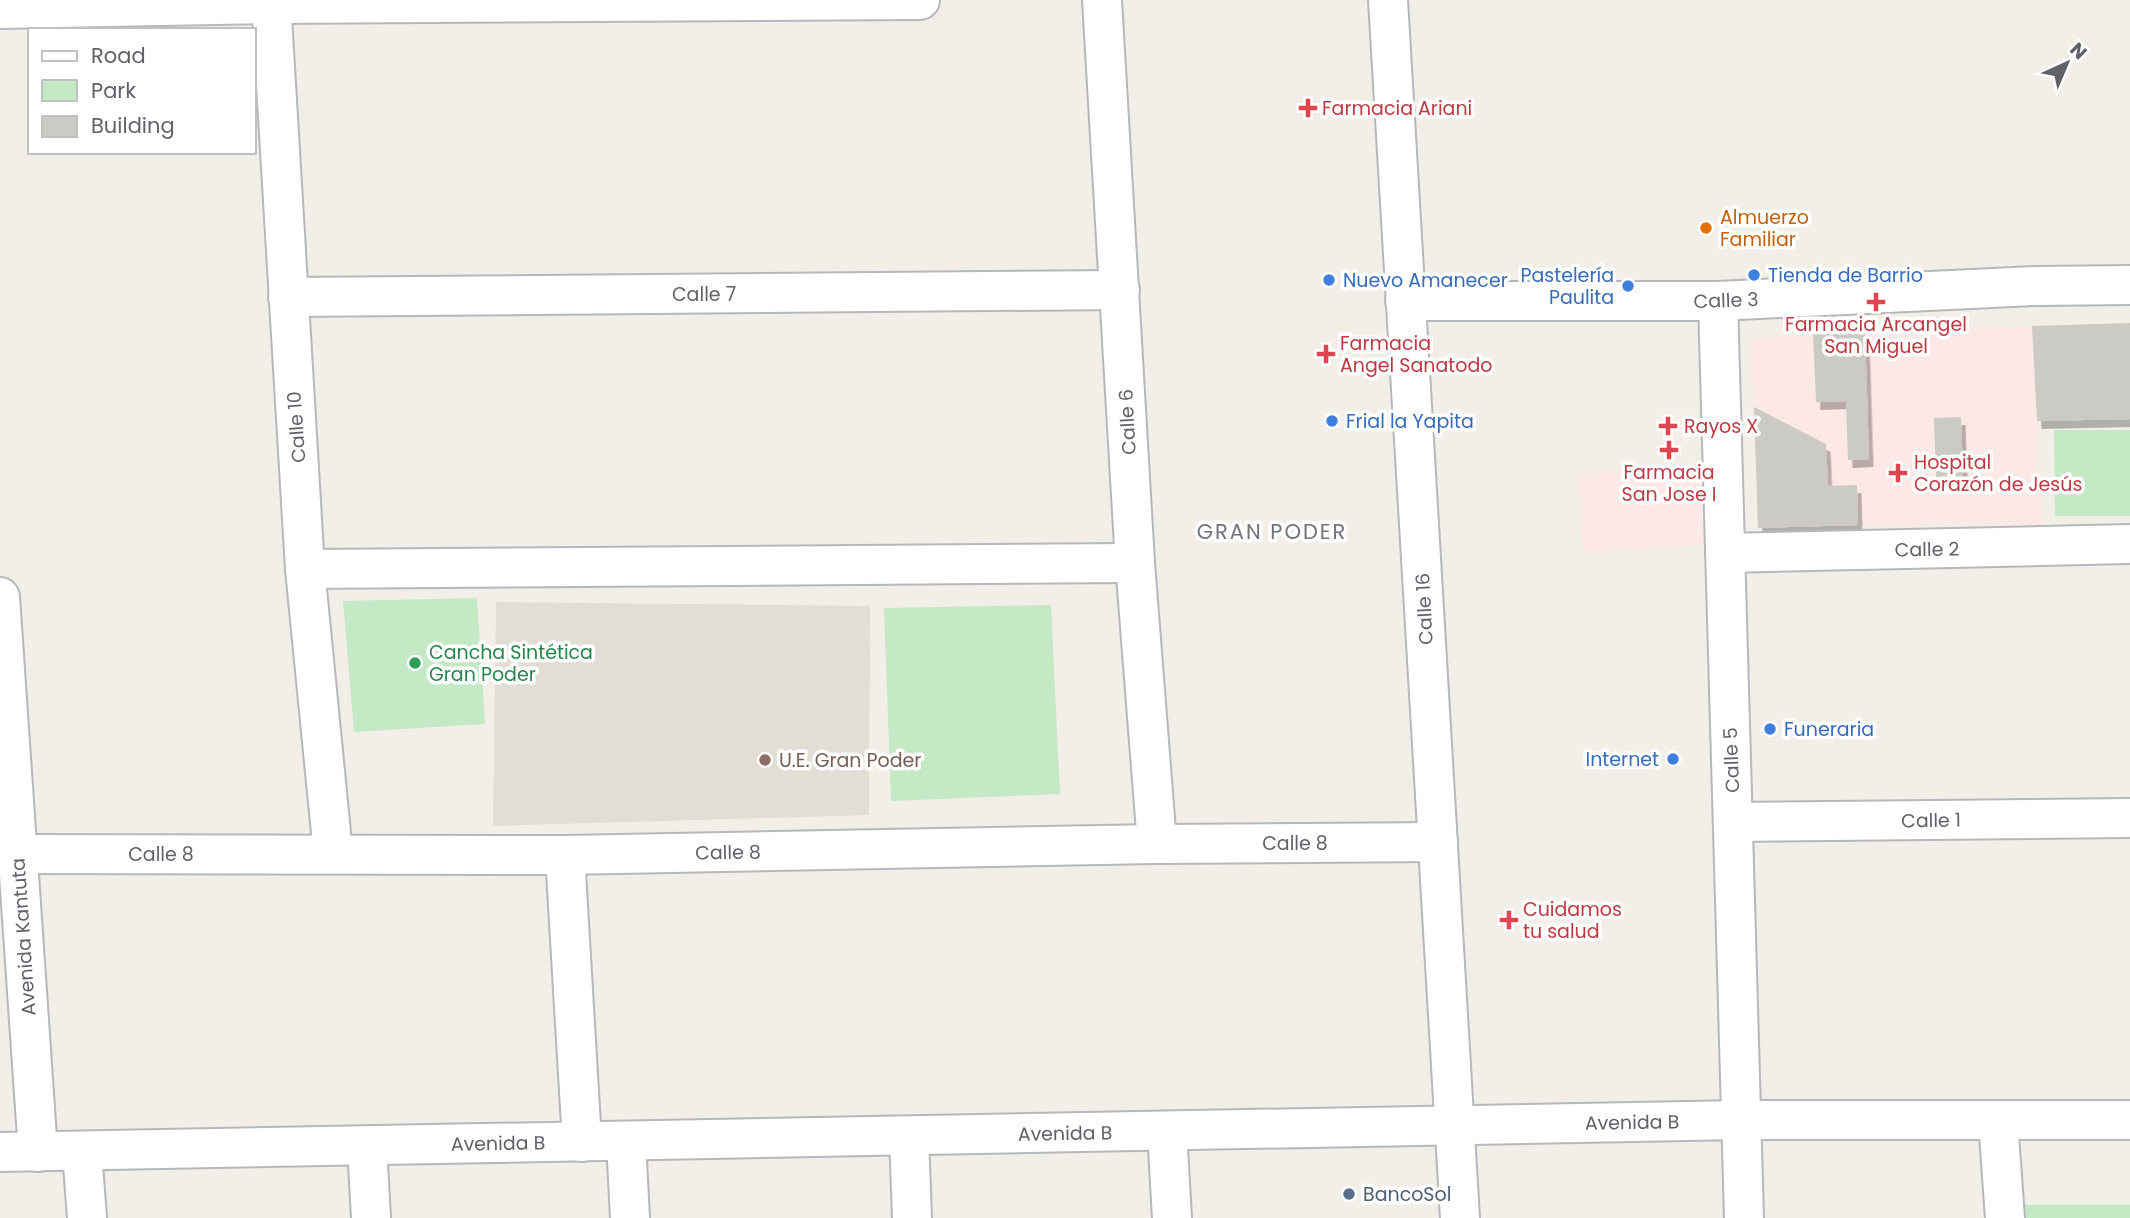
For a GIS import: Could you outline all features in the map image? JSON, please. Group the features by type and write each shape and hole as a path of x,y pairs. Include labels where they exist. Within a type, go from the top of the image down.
{"street":[{"path":"0,9 271,2 920,0"},
{"name":"Calle 6","path":"1102,0 1135,563 1157,844"},
{"name":"Calle 16","path":"1388,0 1460,1218"},
{"name":"Calle 10","path":"271,2 305,569 333,853"},
{"name":"Calle 3","path":"1405,301 1718,301 2036,286 2130,285"},
{"name":"Calle 7","path":"288,297 1120,290"},
{"name":"Calle 5","path":"1718,301 1744,1218"},
{"name":"Calle 2","path":"1725,553 2130,544"},
{"path":"305,569 1135,563"},
{"name":"Avenida Kantuta","path":"0,597 38,1152"},
{"name":"Calle 1","path":"1732,822 2130,818"},
{"name":"Calle 8","path":"18,854 565,855 1157,844 1438,842"},
{"path":"565,855 582,1142"},
{"name":"Avenida B","path":"0,1153 1741,1120 2130,1120"},
{"path":"1998,1121 2005,1218"},
{"path":"1167,1131 1172,1218"},
{"path":"909,1136 912,1218"},
{"path":"626,1141 630,1218"},
{"path":"367,1146 371,1218"},
{"path":"82,1151 87,1218"}],"shaded area":[{"name":"Hospital Corazón de Jesús","path":"2032,326 2042,526 1858,525 1758,528 1751,339 1813,333"},
{"path":"1699,465 1706,544 1584,553 1578,474"},
{"path":"496,602 870,606 869,815 493,826"}],"green space":[{"path":"2054,430 2130,430 2130,516 2055,516"},
{"name":"Cancha Sintética Gran Poder","path":"477,598 485,724 354,732 343,601"},
{"path":"1051,605 1060,794 891,801 884,608"},
{"path":"2020,1205 2130,1205 2130,1218 2022,1218"}],"building":[{"path":"2130,323 2130,419 2037,421 2032,326"},
{"path":"1865,332 1869,459 1848,460 1846,401 1816,402 1813,333"},
{"path":"1754,407 1826,444 1828,486 1857,485 1858,525 1758,528"},
{"path":"1961,417 1963,476 1936,477 1934,418"}],"place":[{"name":"Farmacia Ariani","path":"1308,108"},
{"name":"Almuerzo Familiar","path":"1706,228"},
{"name":"Tienda de Barrio","path":"1754,275"},
{"name":"Nuevo Amanecer","path":"1329,280"},
{"name":"Pastelería Paulita","path":"1628,286"},
{"name":"Farmacia Arcangel San Miguel","path":"1876,302"},
{"name":"Farmacia Angel Sanatodo","path":"1326,354"},
{"name":"Frial la Yapita","path":"1332,421"},
{"name":"Rayos X","path":"1668,426"},
{"name":"Farmacia San Jose I","path":"1669,450"},
{"name":"Hospital Corazón de Jesús","path":"1898,473"},
{"name":"Cancha Sintética Gran Poder","path":"415,663"},
{"name":"Funeraria","path":"1770,729"},
{"name":"Internet","path":"1673,759"},
{"name":"U.E. Gran Poder","path":"765,760"},
{"name":"Cuidamos tu salud","path":"1509,920"},
{"name":"BancoSol","path":"1349,1194"}],"district":[{"name":"GRAN PODER","path":"1272,532"}]}
